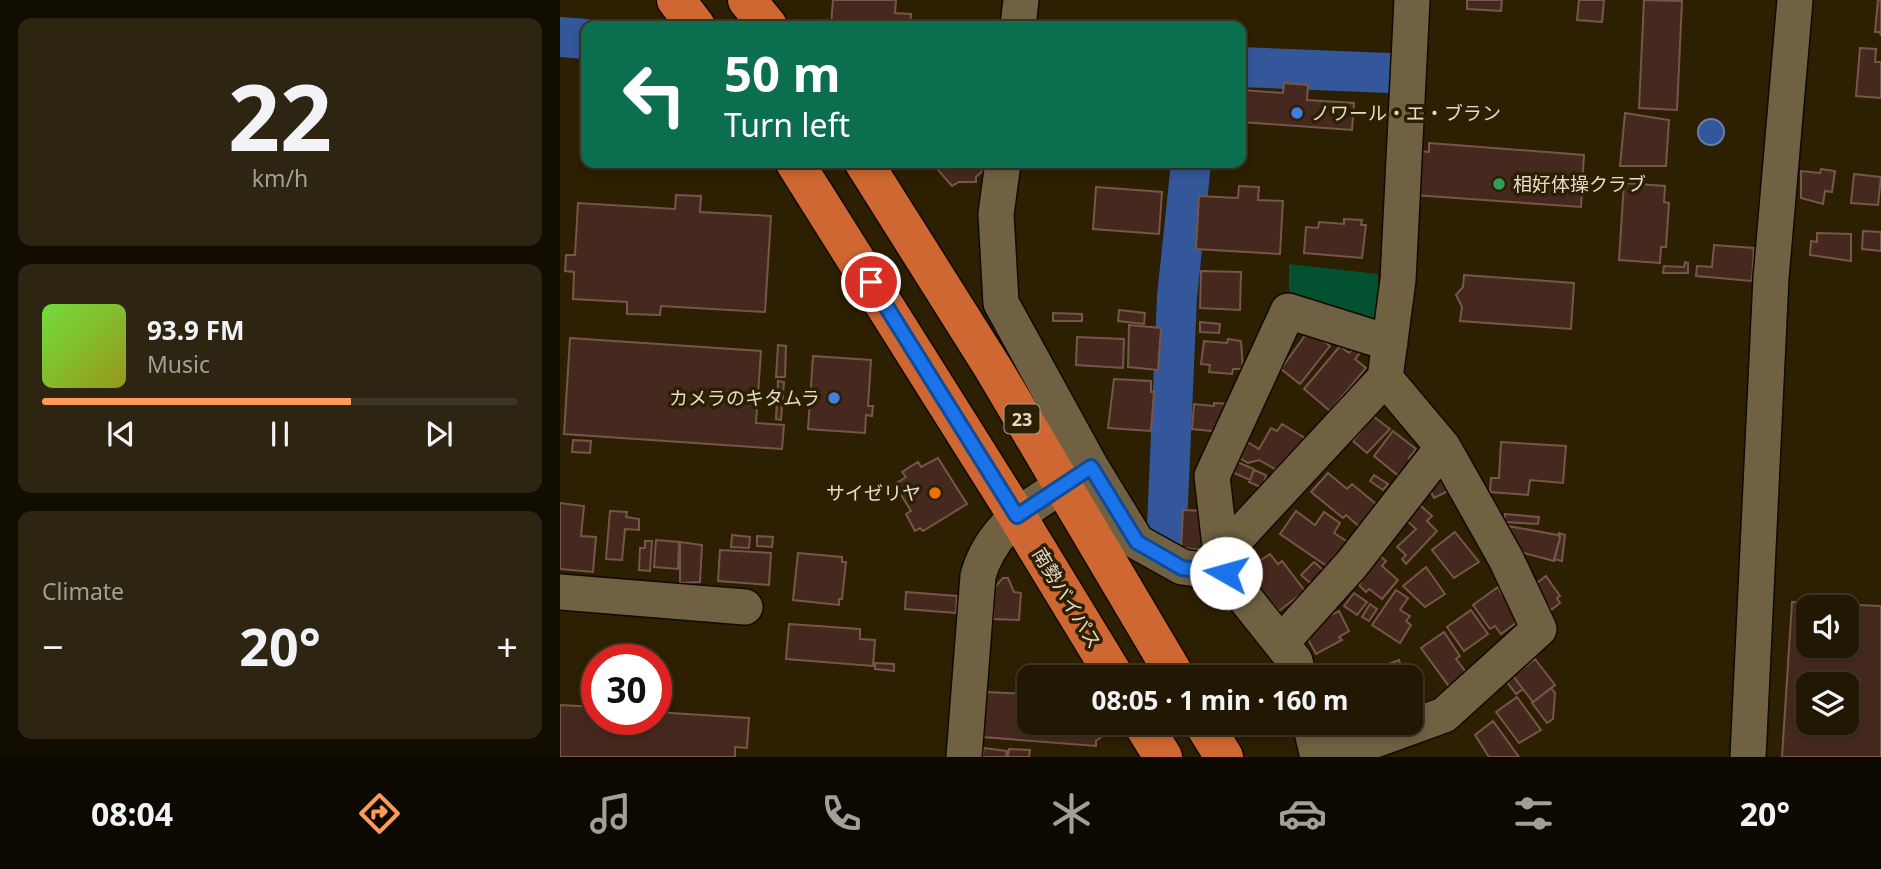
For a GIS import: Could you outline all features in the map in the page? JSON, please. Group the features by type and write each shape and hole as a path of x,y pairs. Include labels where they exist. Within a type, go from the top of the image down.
{"highway":[{"path":"676,0 692,21"},
{"path":"747,0 764,21"},
{"name":"南勢バイパス","path":"798,168 1108,665"},
{"name":"23","path":"867,168 993,368 1076,477 1170,665"},
{"path":"1149,735 1163,757"},
{"path":"1210,735 1224,757"}],"street":[{"path":"1019,21 1021,0"},
{"path":"1002,168 996,214 1001,303 1076,477 1137,542 1182,568 1223,564 1385,378 1398,280 1412,0"},
{"path":"1748,757 1771,278 1794,0"},
{"path":"1296,665 1223,564 1212,476 1288,311 1390,343"},
{"path":"1328,757 1444,715 1539,629 1506,559 1443,447 1385,378"},
{"path":"1281,643 1352,565 1443,447"},
{"path":"964,757 978,576 994,536 1017,516 1076,477"},
{"path":"560,592 745,607"},
{"path":"1313,735 1318,757"}],"green space":[{"path":"1289,264 1378,274 1377,329 1289,302"}],"water":[{"path":"1711,119 1720,123 1724,132 1720,141 1711,145 1702,141 1698,132 1702,123"}],"building":[{"path":"833,0 896,0 895,13 911,14 910,21 831,21"},
{"path":"1467,0 1502,0 1501,11 1467,9"},
{"path":"1579,0 1604,0 1602,22 1577,20"},
{"path":"1644,0 1682,1 1677,110 1639,108"},
{"path":"1878,0 1881,0 1881,36 1880,32 1875,32"},
{"path":"1860,48 1876,49 1875,62 1881,62 1881,98 1856,96"},
{"name":"ノワール・エ・ブラン","path":"1284,83 1308,85 1307,100 1354,103 1352,130 1246,122 1246,90 1283,93"},
{"path":"1625,113 1669,120 1666,166 1620,166"},
{"name":"相好体操クラブ","path":"1429,143 1584,155 1581,207 1414,195 1421,151 1429,152"},
{"path":"936,168 986,168 976,177 976,182 959,182 952,186"},
{"path":"1821,169 1835,171 1832,192 1825,191 1823,204 1801,198 1801,171 1820,173"},
{"path":"1854,174 1881,177 1878,205 1851,203"},
{"path":"1624,183 1665,186 1664,202 1669,203 1666,247 1661,247 1660,263 1619,260"},
{"path":"1239,186 1259,187 1258,200 1283,201 1280,254 1196,249 1199,196 1238,198"},
{"path":"1096,187 1162,192 1159,234 1093,229"},
{"path":"676,195 701,196 700,212 771,216 765,312 661,306 660,315 627,314 627,302 573,299 574,272 565,271 566,255 575,255 578,203 675,209"},
{"path":"1344,219 1362,220 1361,225 1366,225 1362,258 1304,253 1306,227 1318,228 1319,222 1344,224"},
{"path":"1863,231 1881,232 1881,251 1862,249"},
{"path":"1817,233 1851,234 1851,261 1810,255 1811,241 1817,242"},
{"path":"1714,245 1754,248 1752,281 1696,276 1697,266 1712,267"},
{"path":"1685,262 1688,263 1688,273 1663,273 1664,266 1684,267"},
{"path":"1201,271 1241,272 1240,310 1200,308"},
{"path":"1464,275 1574,283 1571,329 1460,321 1462,307 1456,295 1463,287"},
{"path":"1119,310 1145,313 1144,324 1118,321"},
{"path":"1053,313 1082,314 1082,321 1053,321"},
{"path":"1200,322 1220,324 1219,333 1200,332"},
{"path":"1129,325 1161,328 1158,370 1128,367"},
{"path":"1309,330 1330,346 1300,384 1281,369"},
{"path":"1077,337 1124,339 1123,368 1076,365"},
{"path":"570,338 761,351 756,423 784,425 782,449 564,434"},
{"path":"1228,339 1241,341 1243,369 1233,369 1232,374 1209,372 1210,365 1201,364 1204,341 1227,343"},
{"path":"778,345 786,346 785,377 776,377"},
{"path":"1340,346 1349,353 1354,348 1360,353 1355,359 1366,368 1330,411 1304,389"},
{"path":"813,356 871,360 868,406 873,406 872,416 866,415 865,433 808,429"},
{"path":"1114,379 1151,381 1151,392 1154,392 1151,431 1108,428"},
{"path":"778,381 784,382 781,420 776,419"},
{"path":"1214,403 1231,404 1221,432 1192,429 1194,404 1214,406"},
{"path":"1373,416 1390,429 1367,453 1353,441"},
{"path":"1282,424 1313,443 1287,476 1259,460 1248,463 1236,456 1246,441 1259,449 1271,428 1277,431"},
{"path":"1393,431 1416,449 1409,458 1414,462 1401,478 1374,456"},
{"path":"573,440 591,441 590,453 572,452"},
{"path":"1501,442 1566,446 1563,483 1530,480 1528,495 1490,492 1491,478 1499,478"},
{"path":"938,458 967,504 923,531 920,528 915,531 906,514 911,511 900,493 897,496 895,484 906,477 902,472 918,462 921,467"},
{"path":"1237,462 1254,469 1250,480 1232,472"},
{"path":"1254,470 1266,475 1263,488 1249,482"},
{"path":"1438,471 1448,491 1434,498 1424,479"},
{"path":"1328,473 1347,489 1352,484 1381,508 1363,530 1346,515 1343,518 1311,492"},
{"path":"1374,475 1388,484 1383,490 1370,481"},
{"path":"560,503 584,506 581,536 596,537 593,572 560,569"},
{"path":"1419,504 1432,516 1427,521 1437,531 1406,564 1402,559 1406,555 1397,547 1416,529 1405,519"},
{"path":"1183,510 1206,511 1203,550 1181,548"},
{"path":"610,511 627,512 626,517 639,519 639,530 625,529 622,560 606,559"},
{"path":"1296,511 1315,525 1324,512 1340,523 1334,533 1348,542 1334,571 1280,534"},
{"path":"1505,514 1539,517 1538,524 1504,522"},
{"path":"1508,526 1558,535 1560,538 1554,561 1513,550 1503,541"},
{"path":"1455,532 1479,562 1454,578 1432,550"},
{"path":"1559,533 1565,535 1562,561 1554,559"},
{"path":"732,535 750,537 749,548 731,547"},
{"path":"757,536 773,537 772,547 757,546"},
{"path":"656,540 679,542 678,569 654,567"},
{"path":"645,541 652,541 650,571 639,570 640,548 645,548"},
{"path":"680,542 702,545 700,582 680,583"},
{"path":"720,550 771,553 769,585 718,581"},
{"path":"798,553 842,557 842,562 846,562 839,605 793,600"},
{"path":"1270,554 1278,564 1282,561 1305,591 1279,611 1244,571"},
{"path":"1378,554 1386,561 1382,566 1398,580 1382,599 1369,589 1366,592 1359,585 1361,582 1352,575"},
{"path":"1314,562 1329,575 1317,589 1301,575"},
{"path":"1426,567 1445,594 1425,607 1403,586"},
{"path":"1546,576 1560,596 1557,598 1560,603 1551,610 1533,586"},
{"path":"1003,578 1008,578 1014,592 1021,593 1019,620 993,619 995,587"},
{"path":"1498,587 1504,597 1508,595 1524,617 1501,634 1495,626 1490,629 1473,605"},
{"path":"1396,590 1408,598 1400,610 1410,616 1406,621 1411,625 1400,643 1372,625"},
{"path":"906,592 957,596 956,613 905,609"},
{"path":"1354,593 1367,602 1357,615 1344,606"},
{"path":"1792,602 1796,602 1796,658 1859,658 1859,605 1881,606 1881,757 1782,757"},
{"path":"1370,604 1377,609 1369,621 1362,617"},
{"path":"1471,610 1488,634 1464,651 1447,627"},
{"path":"1339,611 1349,631 1339,637 1342,640 1316,654 1302,628"},
{"path":"789,624 860,629 860,639 875,640 873,666 786,659"},
{"path":"1444,632 1460,656 1456,659 1469,676 1451,689 1421,648"},
{"path":"1535,659 1555,685 1533,702 1513,676"},
{"path":"1399,660 1401,665 1385,665"},
{"path":"875,663 894,664 894,671 875,669"},
{"path":"1511,673 1523,689 1516,694 1504,678"},
{"path":"1551,688 1555,693 1553,719 1547,723 1532,703"},
{"path":"986,692 1017,693 1017,735 1104,735 1096,741 1096,746 982,737"},
{"path":"1517,697 1541,730 1519,743 1496,712"},
{"path":"560,705 581,706 581,735 672,735 672,713 749,718 747,748 735,747 735,757 560,757"},
{"path":"1493,721 1519,757 1489,757 1475,735"},
{"path":"984,748 1007,751 1006,757 982,757"},
{"path":"1009,749 1030,750 1029,757 1008,757"}],"waterway":[{"path":"560,37 581,39"},
{"path":"1246,67 1389,73"},
{"path":"1166,548 1177,297 1190,168"}],"place":[{"name":"ノワール・エ・ブラン","path":"1297,113"},
{"name":"相好体操クラブ","path":"1499,184"},
{"name":"カメラのキタムラ","path":"834,398"},
{"name":"サイゼリヤ","path":"935,493"}],"route":[{"path":"871,282 1017,516 1091,467 1137,542 1182,568 1226,573"}]}
